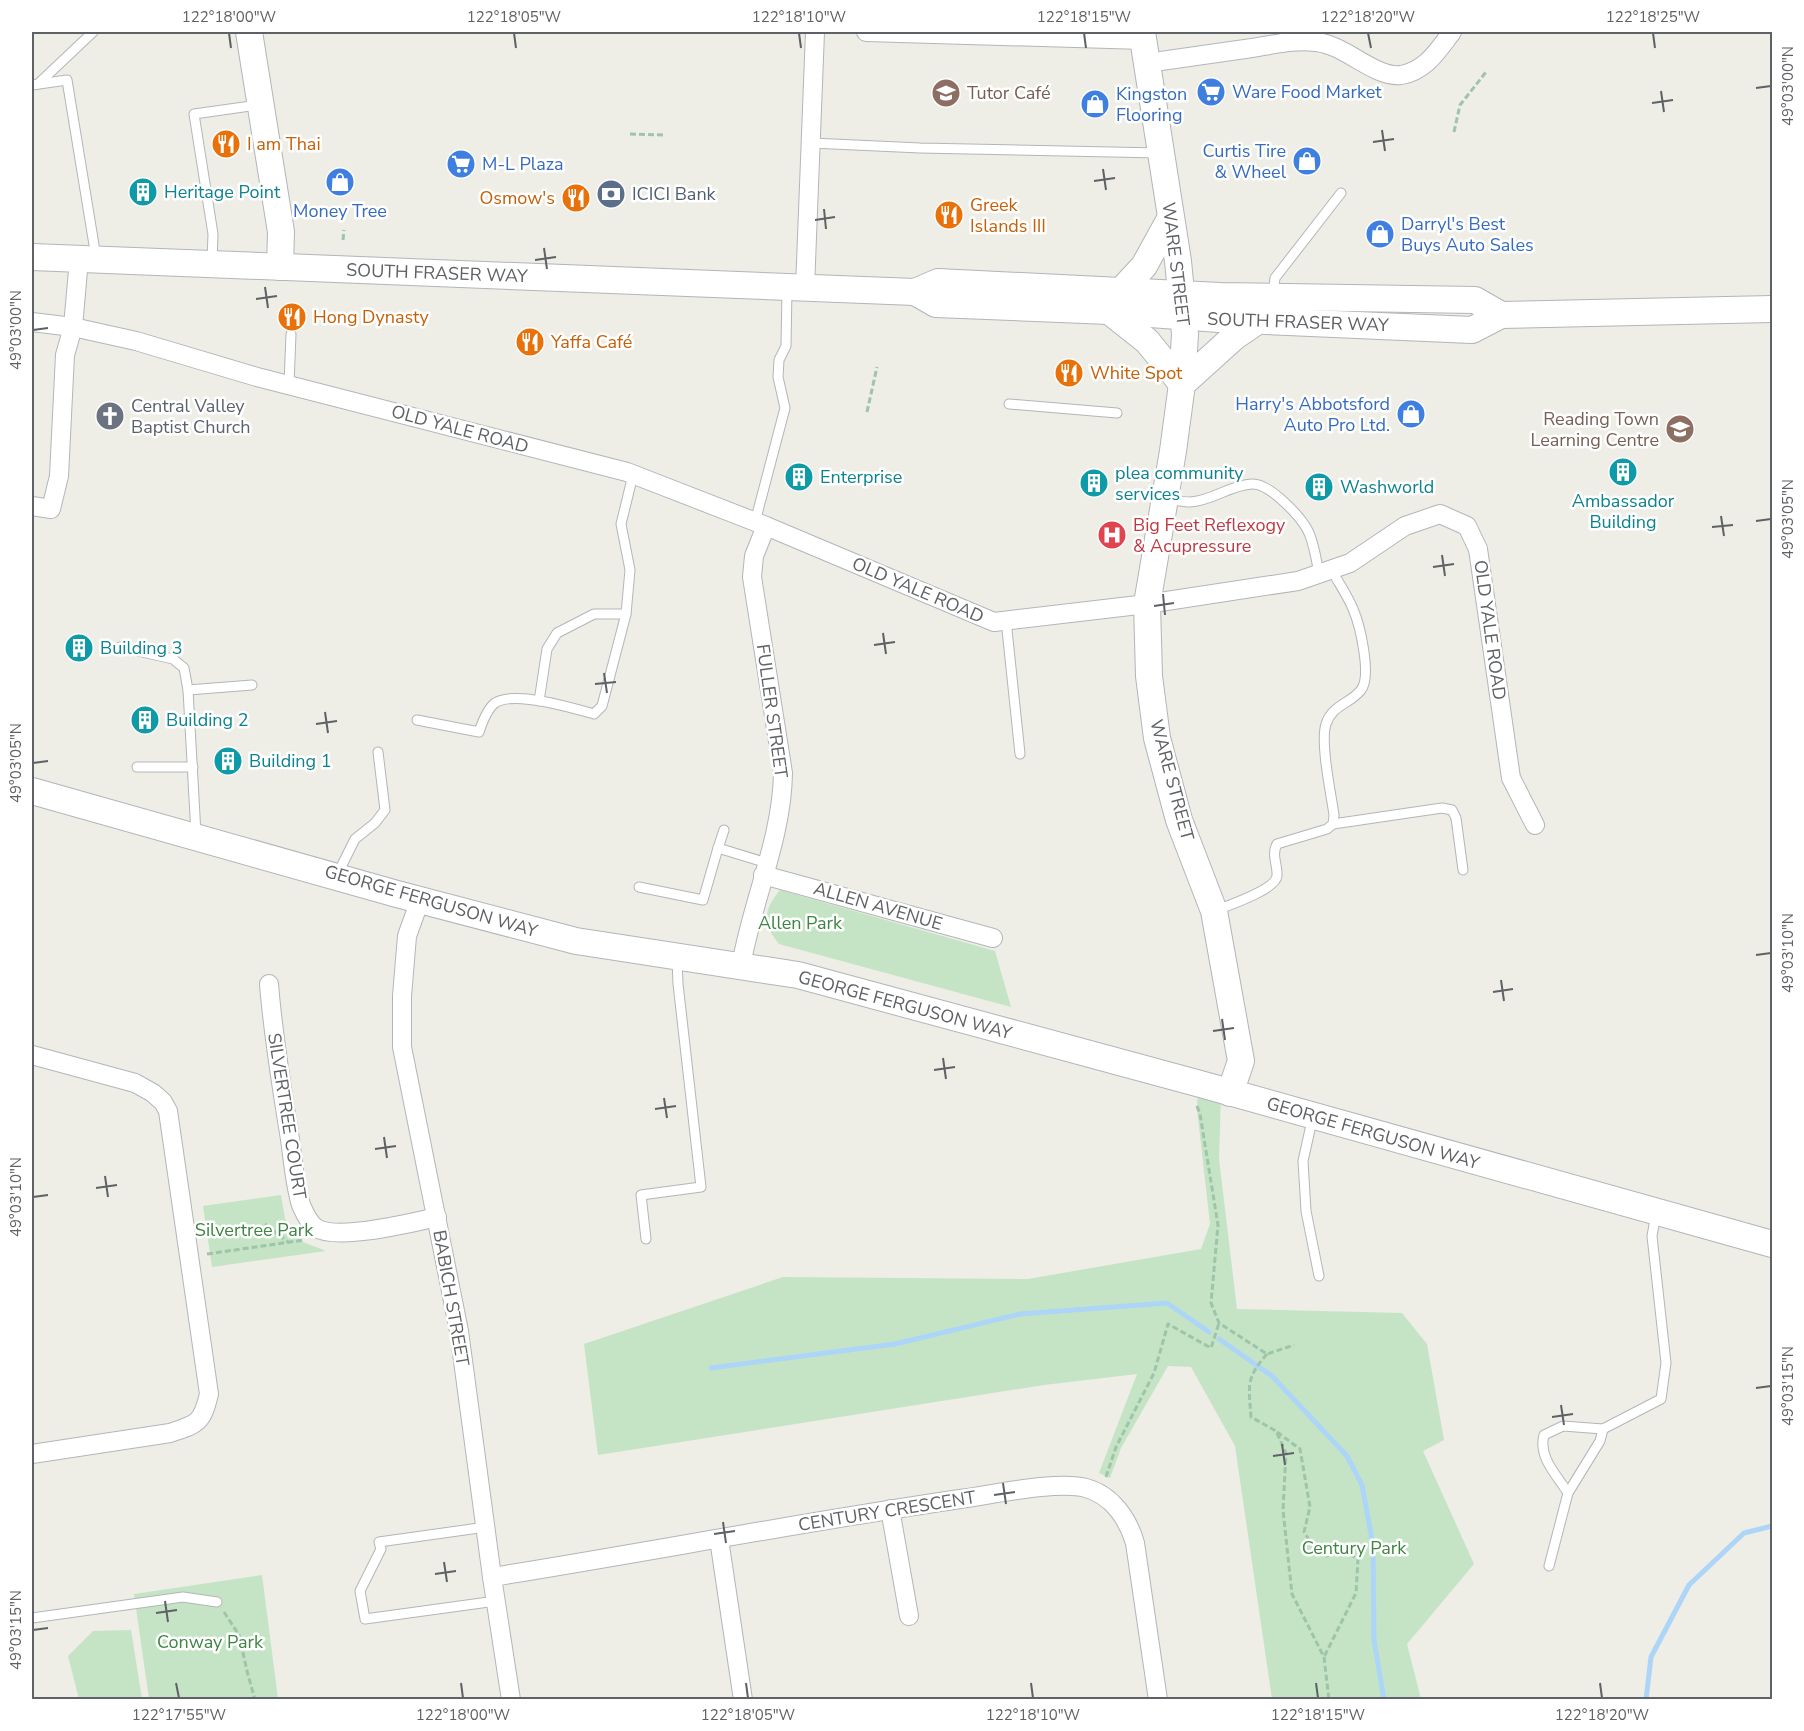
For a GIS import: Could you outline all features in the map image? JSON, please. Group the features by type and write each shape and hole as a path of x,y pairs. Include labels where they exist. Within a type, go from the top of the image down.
{"main road":[{"path":"249,32 281,232 280,267"},
{"name":"WARE STREET","path":"1144,45 1183,305 1185,345 1182,384 1147,604 1149,676 1157,738 1179,820 1215,911 1241,1061 1230,1094"},
{"path":"1170,219 1144,266 1115,301 1182,384 1234,337 1259,320"},
{"name":"SOUTH FRASER WAY","path":"32,258 915,292 936,304 1115,301 1183,305 1259,320 1472,330 1501,315 1773,309"},
{"name":"SOUTH FRASER WAY","path":"1183,305 1272,296 1474,300 1501,315"},
{"name":"GEORGE FERGUSON WAY","path":"32,791 338,875 420,900 576,941 798,975 1773,1244"}],"street":[{"path":"796,287 811,143 815,32"},
{"path":"866,32 1144,45 1315,42 1336,46 1370,67 1385,73 1400,75 1419,69 1433,58 1452,32"},
{"path":"32,506 51,509 59,476 65,355 88,260"},
{"name":"OLD YALE ROAD","path":"32,322 73,327 136,341 633,475 760,524 994,622 1147,604 1298,581 1350,562 1405,526 1440,514 1467,526 1478,549 1511,778 1535,825"},
{"name":"FULLER STREET","path":"741,966 747,932 781,802 783,773 752,577 753,556 760,524"},
{"name":"ALLEN AVENUE","path":"765,869 993,938"},
{"name":"BABICH STREET","path":"420,900 407,936 403,978 402,1047 459,1331 492,1577 512,1700"},
{"name":"SILVERTREE COURT","path":"269,984 272,1027 296,1179 302,1206 315,1227"},
{"path":"32,1055 135,1083 163,1101 172,1124 209,1394 204,1415 189,1427 170,1433 32,1454"},
{"path":"315,1227 329,1233 345,1233 437,1217"},
{"name":"CENTURY CRESCENT","path":"492,1577 890,1509 1070,1485 1101,1494 1114,1504 1131,1529 1158,1700"},
{"path":"890,1509 909,1616"},
{"path":"719,1539 743,1700"}],"lane":[{"path":"35,85 93,32"},
{"path":"35,85 67,80 88,260"},
{"path":"212,264 213,234 194,114 261,105"},
{"path":"811,143 920,148 1160,153"},
{"path":"1272,296 1275,278 1341,193"},
{"path":"760,524 785,408 778,377 779,360 786,346 796,287"},
{"path":"289,384 291,334"},
{"path":"1009,404 1117,412"},
{"path":"417,720 478,732 495,703 509,700 558,704 594,714 602,706 626,614 630,570 621,524 633,475"},
{"path":"1164,498 1188,502 1253,483 1267,488 1278,495 1308,530 1325,571 1353,609 1366,669 1365,683 1361,691 1336,708 1329,716 1325,726 1333,824"},
{"path":"539,701 547,649 557,633 594,614 626,614"},
{"path":"1006,620 1020,754"},
{"path":"120,647 173,659 184,668 188,690 196,836"},
{"path":"188,690 252,685"},
{"path":"338,875 355,839 375,823 385,810 378,752"},
{"path":"137,767 193,767"},
{"path":"1215,911 1259,892 1275,881 1277,876 1274,850 1277,844 1327,829 1333,824 1442,808 1452,810 1456,818 1463,870"},
{"path":"639,887 703,900 724,830"},
{"path":"718,848 765,869"},
{"path":"646,1239 641,1195 701,1187 678,984 677,957"},
{"path":"1313,1116 1304,1161 1306,1211 1319,1276"},
{"path":"1568,1493 1544,1456 1541,1446 1544,1435 1563,1426 1603,1429 1661,1399 1666,1363 1652,1236 1656,1212"},
{"path":"1550,1566 1568,1493 1600,1441 1603,1429"},
{"path":"486,1527 379,1542 381,1550 360,1591 365,1619 496,1601"},
{"path":"32,1618 183,1598 217,1602"}],"path":[{"path":"1454,132 1460,105 1486,72"},
{"path":"630,134 663,135"},
{"path":"343,240 344,230"},
{"path":"867,412 877,367"},
{"path":"1197,1104 1218,1225 1211,1303 1219,1323 1267,1354"},
{"path":"265,1224 288,1242"},
{"path":"191,1257 303,1241 315,1227"},
{"path":"1101,1494 1116,1447 1154,1373 1168,1324 1211,1348 1219,1323"},
{"path":"1294,1345 1267,1354 1252,1371 1249,1386 1251,1417 1276,1431 1300,1449 1310,1507 1304,1532 1315,1549 1326,1556 1346,1552 1358,1559 1356,1593 1324,1657"},
{"path":"1276,1431 1286,1453 1283,1510 1292,1594 1324,1657 1329,1700"},
{"path":"217,1602 240,1635 246,1671 255,1700"}],"green space":[{"name":"Allen Park","path":"780,890 995,951 1011,1007 779,944 773,937 767,917 770,904"},
{"name":"Century Park","path":"1198,1087 1221,1093 1219,1159 1237,1309 1402,1313 1427,1344 1444,1440 1423,1451 1474,1564 1407,1644 1421,1699 1272,1699 1235,1446 1191,1367 1168,1366 1121,1448 1110,1478 1099,1473 1137,1374 1044,1385 598,1455 584,1344 783,1277 1028,1279 1201,1249 1210,1224 1197,1109"},
{"name":"Silvertree Park","path":"281,1195 285,1219 303,1242 326,1251 212,1267 203,1206"},
{"name":"Conway Park","path":"262,1575 278,1699 149,1699 134,1594"},
{"path":"131,1630 142,1699 79,1699 68,1656 93,1631"}],"waterway":[{"path":"711,1368 895,1344 1020,1314 1167,1303 1209,1332"},
{"path":"1219,1339 1272,1376 1347,1456 1362,1485 1373,1545 1374,1640 1384,1700"},
{"path":"1646,1700 1651,1657 1689,1585 1744,1533 1772,1526"}],"place":[{"name":"Ware Food Market","path":"1211,92"},
{"name":"Tutor Café","path":"946,93"},
{"name":"Kingston Flooring","path":"1095,104"},
{"name":"I am Thai","path":"226,144"},
{"name":"Curtis Tire & Wheel","path":"1307,161"},
{"name":"M-L Plaza","path":"461,164"},
{"name":"Money Tree","path":"340,182"},
{"name":"Heritage Point","path":"143,192"},
{"name":"ICICI Bank","path":"611,194"},
{"name":"Osmow's","path":"576,198"},
{"name":"Greek Islands III","path":"949,215"},
{"name":"Darryl's Best Buys Auto Sales","path":"1380,234"},
{"name":"Hong Dynasty","path":"292,317"},
{"name":"Yaffa Café","path":"530,342"},
{"name":"White Spot","path":"1069,373"},
{"name":"Harry's Abbotsford Auto Pro Ltd.","path":"1411,414"},
{"name":"Central Valley Baptist Church","path":"110,416"},
{"name":"Reading Town Learning Centre","path":"1680,429"},
{"name":"Ambassador Building","path":"1623,472"},
{"name":"Enterprise","path":"799,477"},
{"name":"plea community services","path":"1094,483"},
{"name":"Washworld","path":"1319,487"},
{"name":"Big Feet Reflexogy & Acupressure","path":"1112,535"},
{"name":"Building 3","path":"79,648"},
{"name":"Building 2","path":"145,720"},
{"name":"Building 1","path":"228,761"}]}
